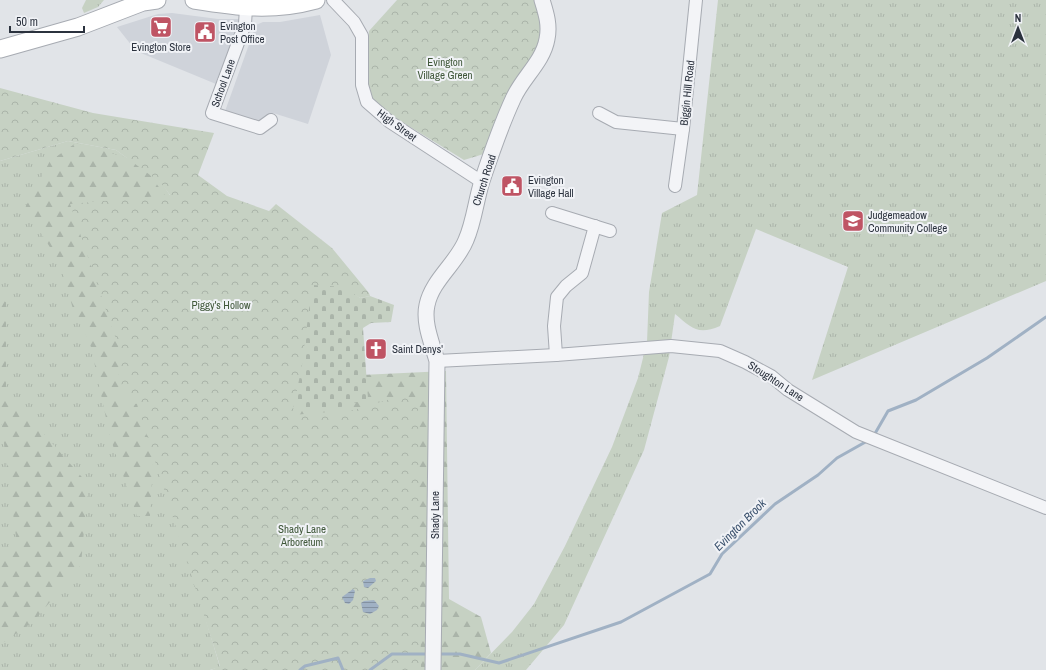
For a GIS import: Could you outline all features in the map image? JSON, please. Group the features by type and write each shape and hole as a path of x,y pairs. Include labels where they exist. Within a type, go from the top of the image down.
{"main road":[{"path":"0,49 78,27 123,4 157,0"},
{"path":"194,0 270,8 316,0"}],"street":[{"name":"High Street","path":"333,0 354,22 362,36 362,85 367,102 390,122 482,182"},
{"name":"Church Road","path":"437,361 427,327 427,303 433,291 466,241 482,182 513,99 544,51 548,38 548,28 547,17 542,0"},
{"name":"Biggin Hill Road","path":"675,186 683,129 696,0"},
{"name":"School Lane","path":"236,5 245,24 212,113 261,133 271,120"},
{"path":"599,113 616,122 683,129"},
{"path":"552,213 610,231"},
{"path":"556,355 554,326 558,296 566,286 582,273 595,226"},
{"name":"Stoughton Lane","path":"437,361 556,355 671,346 720,351 746,362 771,376 788,390 856,432 978,479 1046,508"},
{"name":"Shady Lane","path":"433,668 437,361"}],"shaded area":[{"path":"172,13 218,19 242,19 216,84 136,51 117,27 158,14"},
{"path":"320,15 331,55 308,124 273,113 259,123 224,114 256,25 263,22 280,22"}],"green space":[{"path":"86,0 104,0 98,7 84,13 82,8"},
{"name":"Evington Village Green","path":"397,0 536,0 542,23 542,39 487,153 464,160 394,117 375,103 369,94 366,85 369,31"},
{"name":"Judgemeadow Community College","path":"718,0 1046,0 1046,281 812,380 848,267 756,229 720,326 706,330 695,329 675,314 669,357 644,450 564,625 526,670 475,670 512,632 534,604 565,546 612,447 638,378 647,342 649,292 662,213 697,195"},
{"name":"Shady Lane Arboretum","path":"0,88 93,113 214,133 198,175 227,196 269,211 276,204 332,248 369,293 370,296 360,298 343,287 312,285 302,365 292,415 354,410 403,395 418,401 421,670 211,670 220,666 135,398 124,394 118,372 122,357 70,204 170,195 161,183 116,150 68,141 0,161"},
{"path":"68,141 116,150 162,183 173,200 140,400 220,667 210,670 0,670 0,161"},
{"name":"Shady Lane Arboretum","path":"76,143 141,162 168,200 126,359 119,396 136,404 175,389 361,375 446,371 449,599 481,617 491,653 475,670 326,670 202,602 179,550 202,534 179,457 153,461 150,516 137,516 110,437 91,347 73,309 60,263 25,208 50,161"},
{"path":"307,279 341,283 360,298 370,296 394,305 391,322 371,323 363,328 368,399 341,407 276,411"},
{"path":"0,299 6,302 6,391 88,484 81,565 34,621 0,645 0,557 16,537 0,411"}],"water":[{"path":"370,578 375,578 376,581 368,588 364,587 363,581"},
{"path":"353,589 355,591 353,600 349,604 345,603 342,597"},
{"path":"374,600 379,606 377,610 370,614 363,612 361,603 364,601"}],"waterway":[{"name":"Evington Brook","path":"873,437 888,411 916,400 987,358 1046,317"},
{"name":"Evington Brook","path":"437,654 460,654 499,663 621,622 710,574 722,554 775,504 818,475 837,458 869,440"},
{"name":"Evington Brook","path":"370,670 392,654 430,654"},
{"name":"Evington Brook","path":"300,670 305,666 338,658 343,670"}],"place":[{"name":"Evington Store","path":"161,27"},
{"name":"Evington Post Office","path":"205,32"},
{"name":"Evington Village Hall","path":"512,186"},
{"name":"Judgemeadow Community College","path":"853,221"},
{"name":"Saint Denys'","path":"376,349"}],"park label":[{"name":"Piggy's Hollow","path":"221,305"}]}
